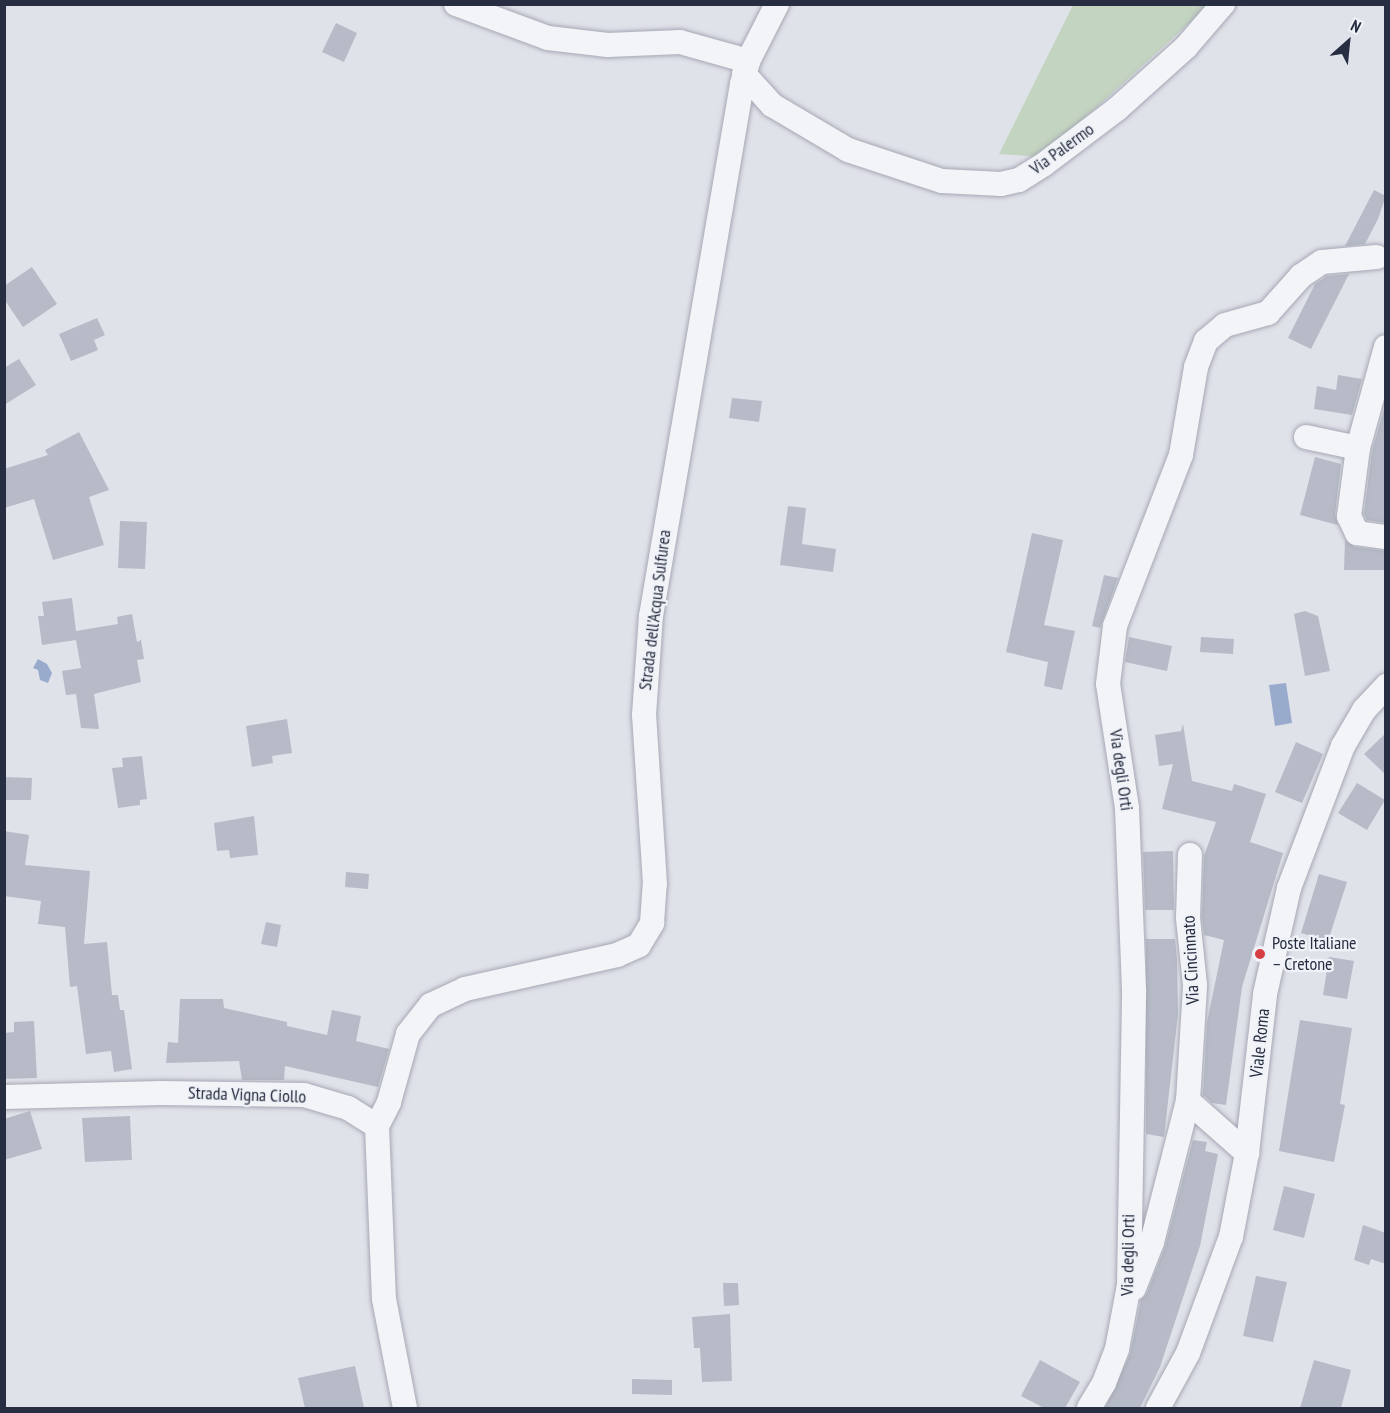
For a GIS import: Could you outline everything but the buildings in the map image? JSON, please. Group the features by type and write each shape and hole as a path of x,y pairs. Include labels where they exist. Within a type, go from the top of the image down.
{"street":[{"path":"456,4 548,38 608,45 680,42 746,67"},
{"name":"Strada dell'Acqua Sulfurea","path":"377,1126 389,1102 408,1034 431,1005 465,989 617,955 639,945 652,922 655,884 644,715 651,616 746,67 777,4"},
{"name":"Via Palermo","path":"746,67 779,110 848,150 942,181 1001,184 1019,180 1043,165 1116,109 1186,48 1223,4"},
{"name":"Via degli Orti","path":"1089,1408 1108,1374 1127,1304 1134,990 1126,797 1108,684 1115,626 1181,455 1196,367 1206,341 1225,325 1268,313 1316,265 1337,258 1377,257"},
{"path":"1386,347 1358,448 1350,507 1353,528 1363,536 1386,537"},
{"path":"1306,437 1358,448"},
{"name":"Viale Roma","path":"1158,1408 1181,1368 1221,1268 1247,1153 1265,993 1288,888 1343,746 1364,710 1386,686"},
{"name":"Via Cincinnato","path":"1127,1304 1152,1242 1188,1101 1195,985 1188,918 1191,855"},
{"name":"Strada Vigna Ciollo","path":"4,1097 161,1093 304,1095 348,1108 377,1126"},
{"path":"1188,1101 1247,1153"},
{"path":"377,1126 384,1299 405,1408"}],"green space":[{"path":"1073,5 1209,5 1042,157 999,154"}],"water":[{"path":"38,659 47,664 52,673 48,683 40,680 38,670 33,668"},
{"path":"1286,683 1292,723 1275,726 1269,685"}],"place":[{"name":"Poste Italiane – Cretone","path":"1260,954"}]}
